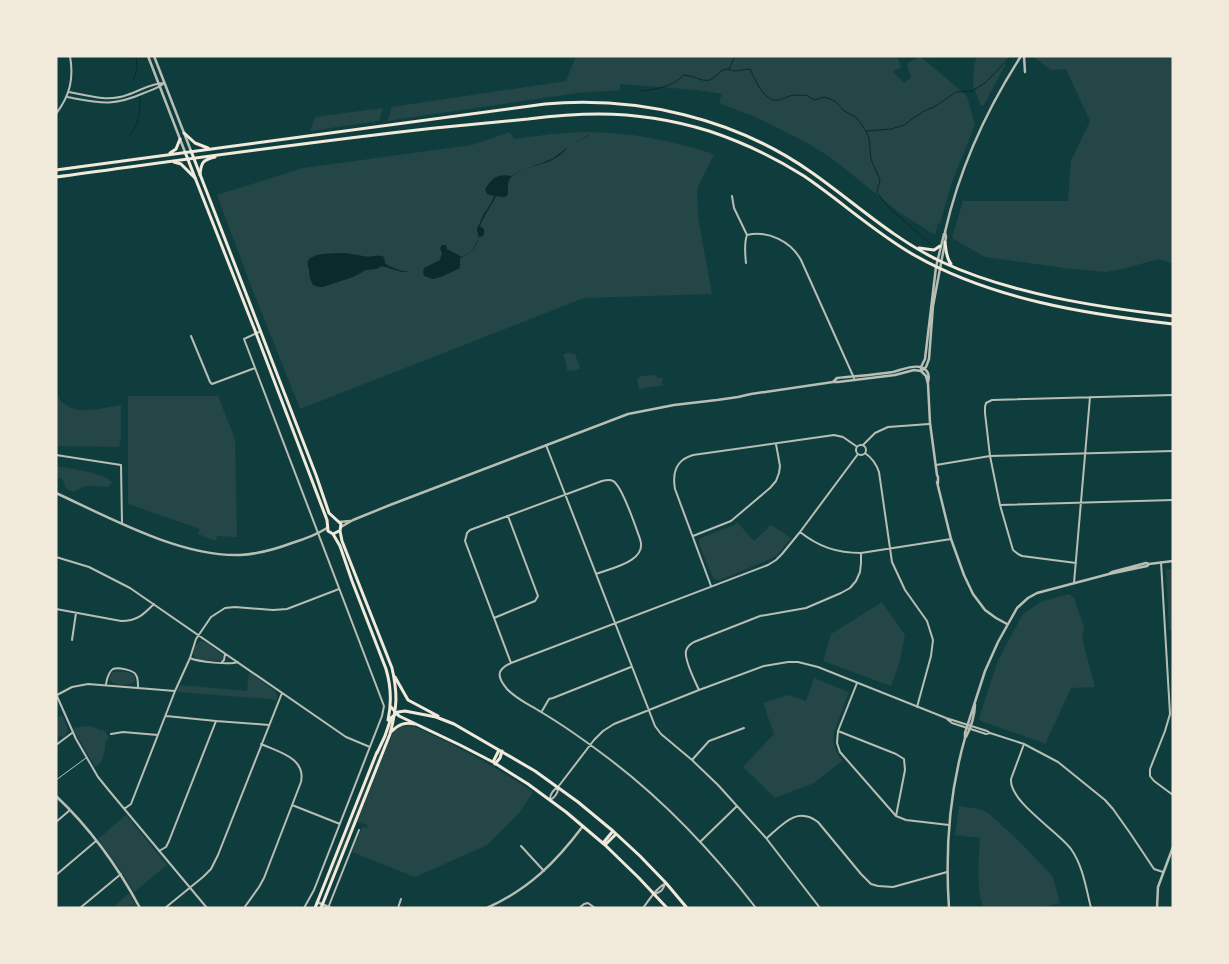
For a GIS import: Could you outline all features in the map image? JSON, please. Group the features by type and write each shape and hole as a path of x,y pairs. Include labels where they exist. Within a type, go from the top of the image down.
{"main road":[{"path":"56,170 571,102 624,104 678,113 710,122 766,145 817,176 916,248 955,268 994,282 1034,293 1104,307 1173,316"},
{"path":"56,177 382,134 582,114 633,116 680,123 708,131 740,143 787,166 914,255 964,279 1032,300 1110,316 1173,324"},
{"path":"381,126 382,134"},
{"path":"184,133 198,145 215,148"},
{"path":"168,155 176,149 180,139"},
{"path":"185,152 304,458 330,530 340,546 388,676 390,707 387,725 315,908"},
{"path":"192,152 309,456 327,508 337,521 342,541 376,629 392,669 408,700 501,751 558,787 615,832 666,882 687,908"},
{"path":"200,175 201,166 205,160 232,153"},
{"path":"173,161 181,164 195,178"},
{"path":"945,242 947,260 955,268"},
{"path":"916,248 934,250 940,246"},
{"path":"226,257 229,249"},
{"path":"226,257 233,261"},
{"path":"304,458 309,456"},
{"path":"330,530 332,520 337,521"},
{"path":"330,530 338,533 340,529"},
{"path":"373,635 376,629"},
{"path":"322,906 390,734 396,713 397,699 392,669"},
{"path":"390,707 396,713 494,763 528,784 604,844 631,869 667,908"},
{"path":"377,753 391,718 396,713 402,711 436,717 454,724"},
{"path":"420,726 419,720 424,715"},
{"path":"390,734 396,727 402,724 410,723 420,726"},
{"path":"494,763 500,758 501,751"},
{"path":"604,844 615,832"}],"street":[{"path":"56,114 69,92 72,72 70,56"},
{"path":"148,56 185,152"},
{"path":"154,56 192,152"},
{"path":"1023,56 1024,72"},
{"path":"1008,624 985,610 976,600 967,582 951,539 938,483 930,424 928,384 922,369 925,359 940,246 955,198 969,157 988,115 1012,70 1023,56"},
{"path":"155,75 161,73"},
{"path":"69,92 100,98 111,98 164,82"},
{"path":"67,97 99,103 111,103 160,87 164,82"},
{"path":"732,196 734,208 748,235 746,238 746,263"},
{"path":"939,260 945,242 945,232"},
{"path":"748,235 761,234 773,236 786,243 802,260 854,378"},
{"path":"261,331 244,339 383,701 383,713 314,890 304,908"},
{"path":"191,336 212,384 255,368"},
{"path":"340,529 353,520 633,412 833,382 838,378 877,376 922,369"},
{"path":"1076,564 1028,557 1018,554 1011,546 990,456 985,407 988,401 1173,395"},
{"path":"1074,583 1090,398"},
{"path":"711,586 675,489 673,480 679,463 693,455 834,435 843,437 856,446 864,445 875,434 888,428 930,424"},
{"path":"693,536 732,521 776,482 780,466 776,444"},
{"path":"546,445 655,726 661,734 692,760 737,806 766,838 820,908"},
{"path":"864,445 865,453"},
{"path":"856,446 858,454"},
{"path":"936,465 990,456 1173,451"},
{"path":"858,454 865,453 875,462 879,472 892,562 905,590 927,621 933,640 932,656 918,707"},
{"path":"756,908 700,841 647,790 590,744 510,692 502,683 499,672 503,667 776,560 800,532 858,454"},
{"path":"56,455 121,465 122,523"},
{"path":"511,664 464,541 466,533 602,481 613,481 620,488 642,548 637,557 630,561 596,574"},
{"path":"56,493 153,536 205,552 240,555 268,551 330,530"},
{"path":"1000,505 1173,500"},
{"path":"493,618 535,601 538,596 508,516"},
{"path":"337,521 353,520"},
{"path":"800,532 818,545 830,550 849,553 861,553 951,539"},
{"path":"698,690 686,657 686,651 689,646 694,642 760,616 806,608 841,593 850,588 856,581 860,572 861,553"},
{"path":"56,557 80,564 130,588 346,737 370,747"},
{"path":"949,908 947,872 949,825 956,774 965,738 968,734 972,707 985,671 992,653 1017,608 1037,593 1146,563 1173,561"},
{"path":"1160,562 1170,714 1150,769 1150,776 1173,795"},
{"path":"124,809 131,804 198,635 211,617 225,608 280,610 340,589"},
{"path":"56,610 129,621 143,615 154,604"},
{"path":"72,640 76,613"},
{"path":"222,662 225,654"},
{"path":"190,658 235,664 238,662"},
{"path":"550,800 590,744 614,724 764,666 798,662 818,667 946,718 952,723 987,731 990,734 1024,744 1058,762 1105,800 1154,869 1163,872"},
{"path":"542,712 549,700 553,698 632,667"},
{"path":"106,685 110,672 117,669 132,670 136,673 138,687"},
{"path":"857,683 838,731 836,743 840,752 896,816 906,820 949,825"},
{"path":"175,690 88,684 72,687 57,695 72,733 98,777 207,908"},
{"path":"165,908 211,869 283,693"},
{"path":"166,716 269,725"},
{"path":"159,852 166,847 169,841 216,721"},
{"path":"692,760 709,742 744,728"},
{"path":"838,731 904,759 905,770 896,816"},
{"path":"111,734 123,732 158,735"},
{"path":"56,745 72,733"},
{"path":"244,908 264,878 302,776 301,768 289,756 261,744"},
{"path":"1024,744 1011,779 1012,789 1037,818 1070,846 1084,876 1091,908"},
{"path":"56,796 84,825 121,874 140,908"},
{"path":"292,805 340,824"},
{"path":"700,841 737,806"},
{"path":"56,822 70,810"},
{"path":"766,838 793,817 806,816 818,822 866,880 878,886 892,887 947,872"},
{"path":"487,908 516,892 544,871 571,843 583,826"},
{"path":"317,902 322,906 329,907 359,830"},
{"path":"56,875 96,841"},
{"path":"522,846 544,871"},
{"path":"1157,908 1158,887 1173,847"},
{"path":"80,908 121,874"},
{"path":"643,908 655,894 664,889 666,882"},
{"path":"398,908 401,899"},
{"path":"579,908 588,903 595,908"}],"lane":[{"path":"56,780 86,757"}],"shaded area":[{"path":"576,56 897,56 901,67 893,72 904,83 911,78 907,64 920,56 967,96 975,125 952,182 935,235 900,213 834,160 811,145 758,118 719,103 722,94 697,90 620,84 620,90 578,93 387,121 392,107 566,81"},
{"path":"978,56 1010,56 984,105 981,106 973,86 974,63"},
{"path":"1032,56 1173,56 1173,264 1159,259 1106,272 1064,268 985,257 952,238 963,201 1068,201 1071,161 1090,121 1066,69 1051,70"},
{"path":"383,108 379,121 310,131 315,117"},
{"path":"510,132 514,139 584,132 622,134 659,140 714,154 697,189 698,217 712,294 584,298 300,409 217,195 303,168 472,145"},
{"path":"568,147 552,160 517,173 552,159"},
{"path":"515,174 508,182 507,196 496,196 483,218 480,226 484,229 482,237 479,236 478,239 477,228 494,196 487,194 485,189 496,177 511,176"},
{"path":"442,245 446,245 447,249 462,257 468,254 467,255 460,258 460,268 433,279 424,276 424,268 440,260 442,253 440,248"},
{"path":"342,253 381,256 384,257 385,263 389,266 410,272 402,272 382,266 366,270 353,277 323,287 313,285 308,264 310,258 323,254"},
{"path":"570,352 575,354 580,368 567,371 563,355"},
{"path":"657,375 657,378 662,378 663,381 661,383 665,385 639,389 637,379 641,376"},
{"path":"56,393 68,407 76,409 94,410 121,405 121,439 119,447 56,446"},
{"path":"128,396 218,396 235,439 237,537 217,536 216,541 198,534 200,529 128,504"},
{"path":"56,466 94,473 112,482 108,487 87,486 71,491 65,487 62,479 56,477"},
{"path":"737,522 754,541 771,525 791,538 777,555 768,560 720,580 715,580 699,540"},
{"path":"1166,569 1173,569 1173,630 1169,630"},
{"path":"1069,594 1074,598 1084,627 1082,638 1095,687 1071,688 1045,744 981,721 979,718 997,663 1022,615 1040,602"},
{"path":"882,602 905,635 900,661 891,686 823,661 831,634"},
{"path":"201,641 222,654 222,660 198,660 195,658 194,648"},
{"path":"112,672 130,673 135,676 135,681 128,685 113,683 110,680"},
{"path":"249,672 275,691 276,701 271,699 177,692 180,685 247,691"},
{"path":"814,678 849,692 834,732 835,748 842,761 814,783 775,798 743,767 774,734 763,703 789,695 806,701"},
{"path":"62,715 67,732 63,738 61,735 56,739 56,719"},
{"path":"402,725 419,728 497,769 533,792 519,813 487,845 415,877 352,852 361,829 367,828 368,825 357,822 393,732"},
{"path":"91,726 100,730 103,729 109,738 106,741 102,759 95,767 73,729"},
{"path":"384,744 330,880 328,879"},
{"path":"959,806 979,809 988,813 1022,844 1053,877 1060,903 1040,908 983,908 979,882 980,838 955,835"},
{"path":"126,815 167,865 134,892 98,839"},
{"path":"129,893 137,908 112,908"}],"waterway":[{"path":"133,81 137,68 136,56"},
{"path":"729,69 735,56"},
{"path":"866,131 891,129 904,125 956,92 972,91 985,83 1011,56"},
{"path":"641,91 669,85 684,75 710,80 724,69 735,71 750,69 757,84 769,98 774,100 792,95 806,95 814,100 825,97 835,101 843,110 857,118 866,131 869,138 871,159 880,180 877,192 888,207 931,244"},
{"path":"129,137 138,119 140,98"}]}
